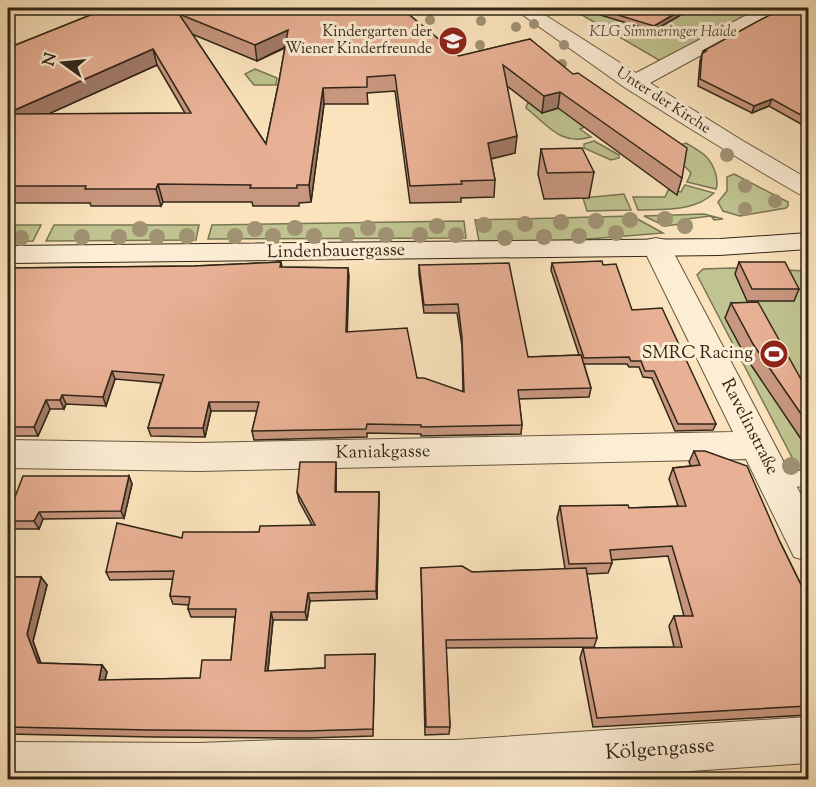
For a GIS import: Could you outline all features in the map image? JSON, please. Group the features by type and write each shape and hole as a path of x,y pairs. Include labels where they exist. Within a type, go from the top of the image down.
{"street":[{"name":"Unter der Kirche","path":"522,8 641,78 808,170"},
{"name":"Unter der Kirche","path":"542,8 746,155 808,189"},
{"path":"641,78 773,8"},
{"name":"Lindenbauergasse","path":"660,246 808,222"},
{"name":"Lindenbauergasse","path":"8,255 720,247 808,241"},
{"name":"Ravelinstraße","path":"660,246 808,545"},
{"name":"Kaniakgasse","path":"8,454 210,457 758,444"},
{"name":"Kölgengasse","path":"8,765 199,773 278,763 455,763 808,740"}],"lane":[{"path":"776,480 808,478"}],"green space":[{"name":"KLG Simmeringer Haide","path":"570,8 760,8 662,62"},
{"path":"255,69 277,78 276,85 254,85 245,74"},
{"path":"528,102 542,113 563,107 587,126 580,129 591,137 571,139 563,137 526,108"},
{"path":"594,141 619,155 619,158 611,160 584,148 584,144"},
{"path":"686,143 705,155 711,163 716,175 716,189 687,182 691,173 665,150"},
{"path":"734,174 788,202 788,206 740,216 723,211 718,202 727,191 727,177"},
{"path":"685,185 714,193 697,204 668,209 638,210 633,197 665,197 668,190 681,192"},
{"path":"624,194 631,210 587,211 583,198"},
{"path":"704,214 723,219 714,220 711,216 686,219 689,223 665,226 644,216"},
{"path":"632,216 663,233 484,244 479,241 475,220"},
{"path":"464,221 466,238 208,239 212,225"},
{"path":"8,225 41,225 33,241 8,242"},
{"path":"54,225 199,225 196,240 46,241"},
{"name":"SMRC Racing","path":"703,269 808,271 808,488 697,275"}],"building":[{"path":"108,8 401,8 459,56 530,39 573,74 578,73 687,148 682,178 560,92 544,96 503,65 517,136 488,143 495,180 410,186 395,75 367,77 367,87 323,88 309,185 297,185 297,188 250,188 251,185 158,184 156,189 8,186 8,114 191,113 153,49 8,113 8,48","holes":["179,14 255,45 288,30 266,144"]},
{"path":"685,8 654,26 598,9"},
{"path":"789,8 808,8 808,119 772,99 754,106 700,79 702,54 706,51 703,51 775,12"},
{"path":"582,148 594,172 547,173 541,149"},
{"path":"602,261 603,265 616,264 632,310 662,308 716,424 678,424 654,371 645,371 641,361 631,361 629,357 584,358 552,263"},
{"path":"281,262 280,267 348,268 346,332 407,328 417,378 424,378 464,392 458,304 424,305 419,265 509,263 528,357 581,355 591,388 518,390 522,425 421,427 421,425 367,424 366,429 252,431 259,402 209,402 203,428 148,428 164,375 112,371 103,397 62,395 60,400 46,400 34,427 8,427 8,268 194,266"},
{"path":"739,262 785,262 799,289 752,289"},
{"path":"758,302 802,381 808,380 808,424 753,344 731,303"},
{"path":"694,451 705,451 747,466 808,599 808,706 597,718 583,648 682,647 674,616 693,616 672,546 610,550 612,563 569,564 560,506 628,505 629,508 686,506 673,468 700,465"},
{"path":"300,462 336,462 335,492 379,492 376,591 308,593 305,612 271,612 265,671 325,668 325,655 375,654 373,729 307,731 8,727 8,577 41,577 27,634 38,663 102,665 99,680 200,678 202,660 231,660 236,609 188,609 190,597 170,596 174,571 106,572 117,523 182,538 183,532 259,532 260,526 315,525 297,492"},
{"path":"23,476 129,476 121,511 39,512 34,521 8,521 8,515"},
{"path":"462,566 472,572 586,568 597,638 446,640 450,727 426,727 421,568"}],"place":[{"name":"Kindergarten der Wiener Kinderfreunde","path":"453,41"},
{"name":"SMRC Racing","path":"774,354"}]}
